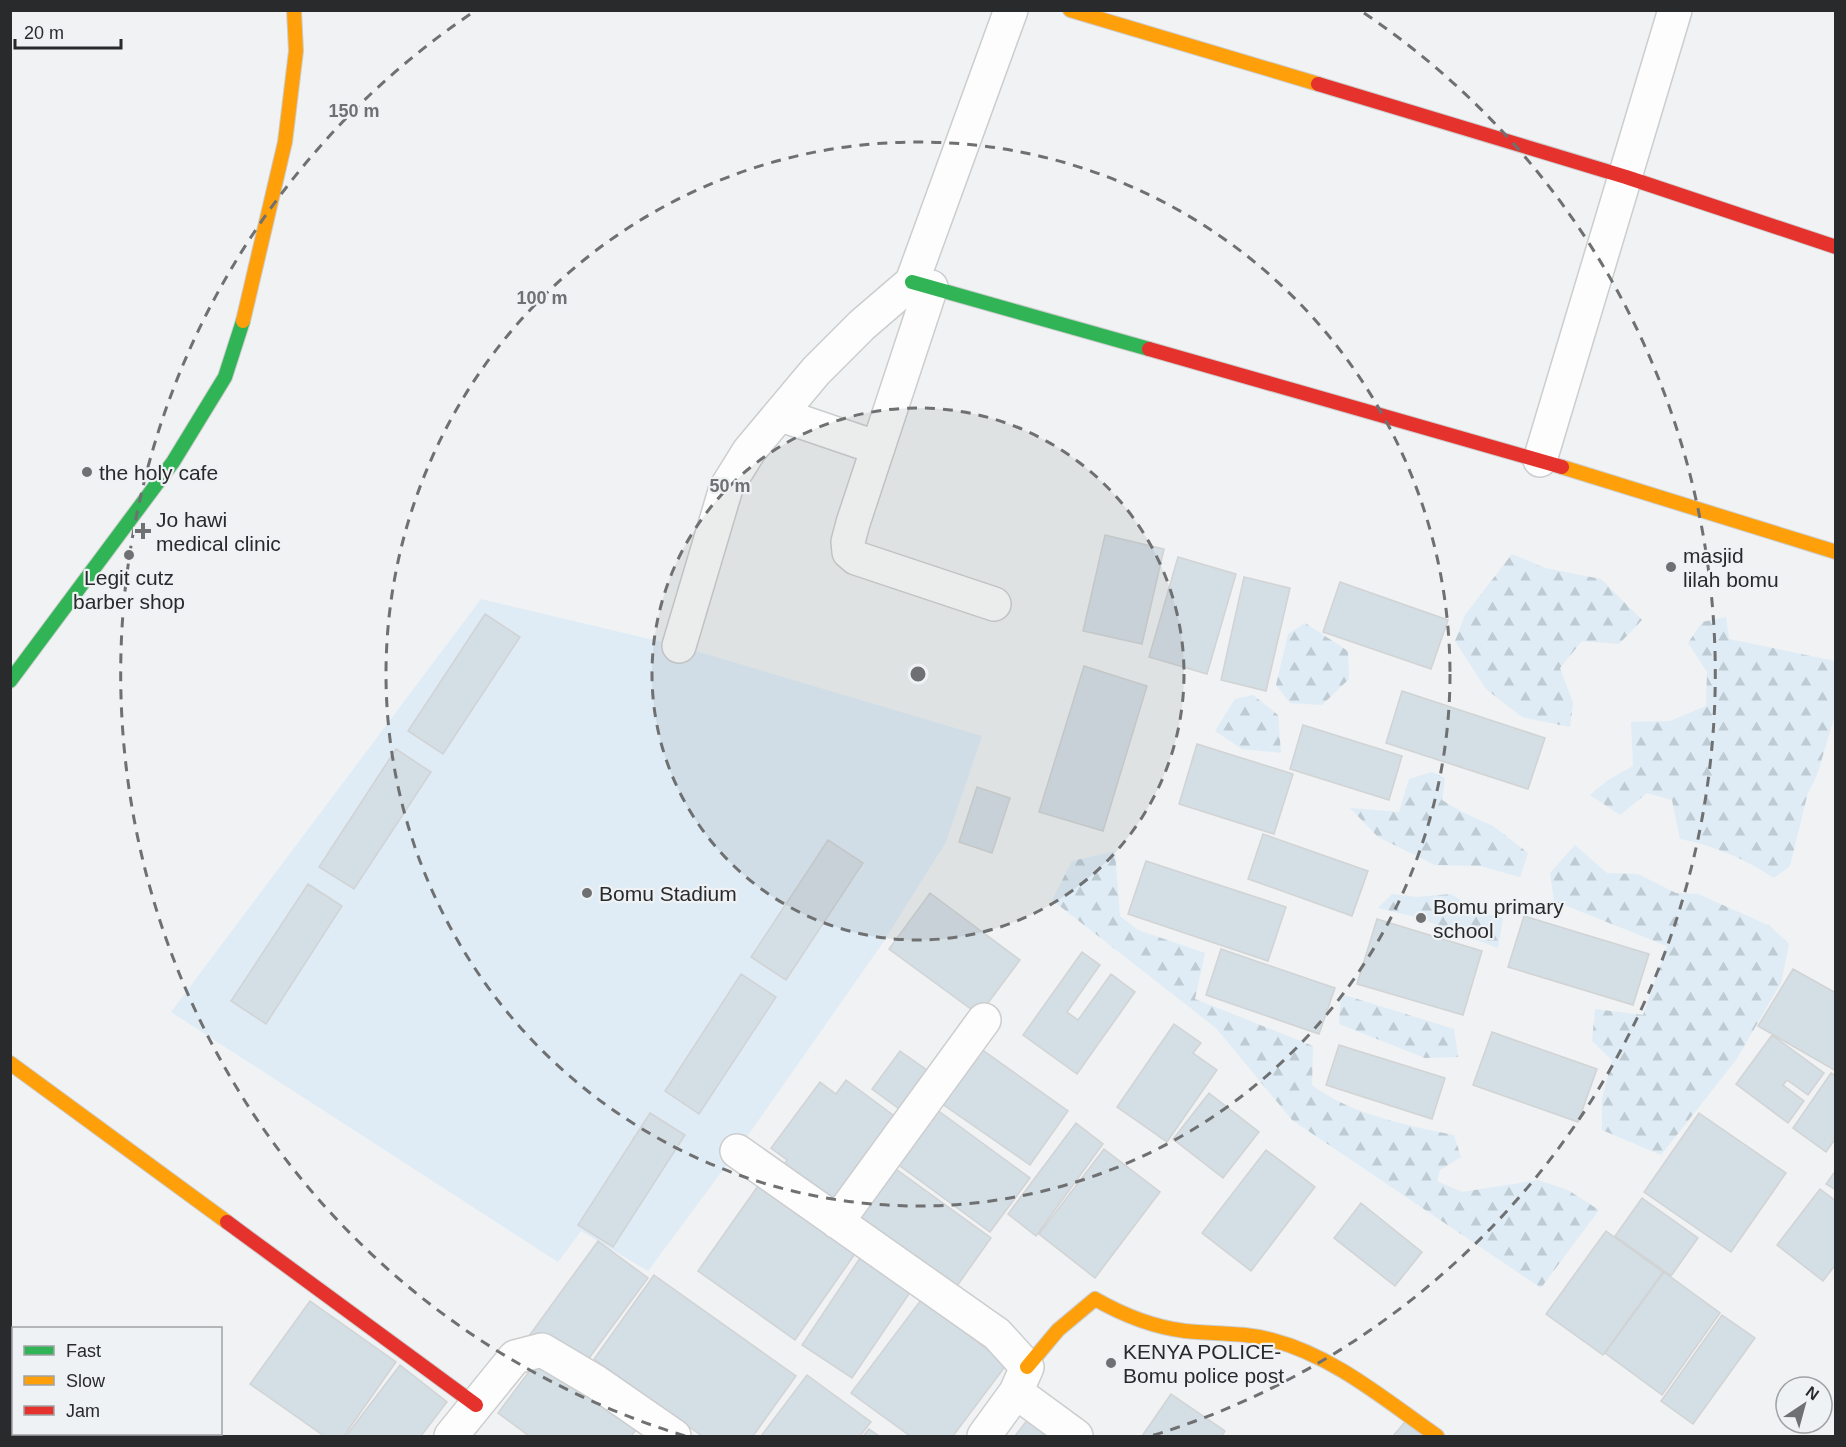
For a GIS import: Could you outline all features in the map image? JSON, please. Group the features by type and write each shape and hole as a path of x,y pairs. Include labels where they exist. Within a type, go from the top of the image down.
{"street":[{"path":"10,681 173,462 225,377 250,301 285,142 296,51 294,10"},
{"path":"994,604 856,558 849,552 848,542 878,448 922,285 1011,10"},
{"path":"1070,10 1626,177 1836,247"},
{"path":"1540,460 1675,10"},
{"path":"679,645 726,488 749,451 816,371 862,325 922,285 1540,460 1836,552"},
{"path":"781,414 878,448"},
{"path":"837,1222 984,1020"},
{"path":"10,1063 476,1405"},
{"path":"737,1151 997,1334 1022,1380 1077,1437"},
{"path":"984,1437 1022,1380 1037,1352 1054,1338 1080,1308 1095,1299 1127,1318 1182,1330 1258,1336 1309,1352 1359,1382 1437,1437"},
{"path":"451,1437 515,1357 542,1350 597,1382 674,1437"}],"green space":[{"path":"1512,554 1545,568 1601,579 1642,620 1619,644 1582,641 1560,668 1573,703 1570,727 1522,717 1486,689 1455,641 1465,615"},
{"name":"Bomu Stadium","path":"481,599 679,646 982,736 946,842 882,944 737,1151 648,1271 581,1231 558,1262 171,1012"},
{"path":"1726,617 1729,639 1835,661 1835,715 1818,772 1807,796 1790,866 1774,878 1729,854 1706,845 1680,839 1672,800 1647,793 1620,815 1590,795 1608,780 1633,766 1631,722 1670,721 1706,706 1707,672 1688,643 1702,622"},
{"path":"1305,623 1348,651 1349,679 1322,705 1290,703 1276,685 1288,634"},
{"path":"1253,695 1278,715 1281,753 1242,749 1215,731 1235,699"},
{"path":"1432,772 1445,778 1442,800 1493,826 1528,853 1520,877 1480,866 1435,865 1378,837 1350,808 1399,812 1409,779"},
{"path":"1575,845 1607,873 1638,874 1676,893 1698,894 1770,926 1789,944 1781,983 1736,1060 1661,1155 1602,1130 1602,1099 1612,1060 1592,1041 1595,1009 1643,1015 1667,946 1554,901 1550,873"},
{"path":"1115,851 1120,916 1138,930 1205,953 1195,999 1313,1046 1312,1085 1343,1104 1380,1118 1454,1135 1461,1157 1440,1170 1437,1181 1462,1192 1538,1180 1568,1190 1599,1210 1541,1288 1292,1120 1216,1028 1052,900 1072,861"},
{"path":"1392,894 1417,897 1451,894 1481,913 1503,918 1498,948 1416,917 1378,908"},
{"path":"1341,994 1454,1029 1458,1057 1425,1058 1339,1024"}],"building":[{"path":"1105,535 1164,549 1142,644 1083,631"},
{"path":"1178,557 1236,574 1207,674 1149,657"},
{"path":"1244,577 1290,588 1266,691 1221,680"},
{"path":"1340,582 1448,620 1431,669 1323,632"},
{"path":"485,614 520,637 443,754 408,731"},
{"path":"1084,666 1147,686 1103,831 1039,812"},
{"path":"1402,691 1545,738 1528,789 1386,743"},
{"path":"1303,725 1402,756 1389,800 1290,769"},
{"path":"1197,744 1293,774 1274,834 1179,804"},
{"path":"396,749 431,772 354,889 319,867"},
{"path":"977,787 1010,798 992,853 959,842"},
{"path":"1263,834 1368,871 1352,916 1248,879"},
{"path":"828,840 863,863 786,980 751,957"},
{"path":"1146,861 1286,907 1268,961 1128,914"},
{"path":"308,884 342,906 266,1024 231,1001"},
{"path":"930,893 1020,960 979,1015 889,949"},
{"path":"1524,916 1649,954 1633,1005 1508,967"},
{"path":"1377,919 1482,951 1463,1015 1357,984"},
{"path":"1221,949 1335,988 1319,1034 1206,995"},
{"path":"1082,952 1100,965 1067,1012 1078,1020 1111,974 1135,992 1077,1074 1023,1035"},
{"path":"1793,969 1836,993 1836,1071 1758,1026"},
{"path":"741,974 776,997 699,1114 665,1091"},
{"path":"1174,1024 1201,1043 1193,1053 1217,1070 1167,1142 1117,1107"},
{"path":"1492,1032 1597,1069 1578,1122 1473,1085"},
{"path":"1772,1035 1824,1073 1808,1095 1787,1080 1783,1085 1804,1101 1788,1123 1736,1084"},
{"path":"1339,1045 1445,1078 1432,1119 1326,1085"},
{"path":"977,1046 1068,1111 1030,1165 938,1101"},
{"path":"900,1051 934,1075 906,1114 872,1089"},
{"path":"1831,1073 1836,1076 1836,1138 1826,1152 1793,1128"},
{"path":"846,1080 901,1121 836,1210 781,1169 787,1160 771,1148 820,1082 836,1094"},
{"path":"1209,1093 1259,1132 1223,1178 1173,1139"},
{"path":"936,1109 1030,1178 990,1232 896,1163"},
{"path":"650,1113 685,1135 613,1247 578,1225"},
{"path":"1699,1113 1786,1173 1731,1252 1644,1192"},
{"path":"1076,1123 1103,1144 1036,1236 1008,1214"},
{"path":"1104,1149 1160,1192 1095,1278 1039,1234"},
{"path":"1266,1150 1315,1187 1251,1271 1202,1233"},
{"path":"889,1164 991,1238 952,1293 849,1219"},
{"path":"1836,1170 1836,1190 1826,1184"},
{"path":"760,1183 857,1251 795,1340 698,1271"},
{"path":"1820,1189 1836,1201 1836,1264 1823,1281 1777,1245"},
{"path":"1642,1198 1698,1238 1671,1276 1615,1236"},
{"path":"1361,1203 1422,1252 1395,1286 1334,1238"},
{"path":"1606,1231 1663,1272 1603,1355 1546,1314"},
{"path":"598,1241 648,1278 587,1361 529,1336"},
{"path":"860,1258 911,1291 852,1378 802,1345"},
{"path":"1664,1272 1720,1313 1662,1395 1605,1353"},
{"path":"654,1275 796,1376 753,1436 702,1436 594,1359"},
{"path":"921,1300 1007,1364 953,1436 910,1436 851,1393"},
{"path":"310,1301 396,1362 344,1436 324,1436 250,1384"},
{"path":"1722,1315 1755,1338 1693,1424 1661,1401"},
{"path":"540,1357 636,1430 631,1436 529,1436 498,1413"},
{"path":"400,1365 447,1402 421,1436 346,1436"},
{"path":"807,1375 871,1422 860,1436 761,1436"},
{"path":"1171,1394 1225,1431 1222,1436 1142,1436"},
{"path":"1031,1415 1060,1436 1015,1436"},
{"path":"1405,1422 1424,1436 1393,1436"},
{"path":"869,1429 879,1436 863,1436"}],"traffic: fast":[{"path":"912,282 1149,349"},
{"path":"10,681 173,462 225,377 243,321"}],"traffic: slow":[{"path":"243,321 285,142 296,51 294,10"},
{"path":"1070,10 1318,84"},
{"path":"1562,467 1836,552"},
{"path":"10,1063 227,1222"},
{"path":"1027,1367 1058,1330 1095,1299 1127,1315 1161,1327 1250,1336 1295,1347 1358,1380 1437,1436"}],"traffic: jam":[{"path":"1318,84 1626,177 1836,247"},
{"path":"1149,349 1562,467"},
{"path":"227,1222 476,1405"}],"place":[{"name":"the holy cafe","path":"87,472"},
{"name":"Jo hawi medical clinic","path":"143,531"},
{"name":"Legit cutz barber shop","path":"129,555"},
{"name":"masjid lilah bomu","path":"1671,567"},
{"name":"Bomu Stadium","path":"587,893"},
{"name":"Bomu primary school","path":"1421,918"},
{"name":"KENYA POLICE- Bomu police post","path":"1111,1363"}]}
